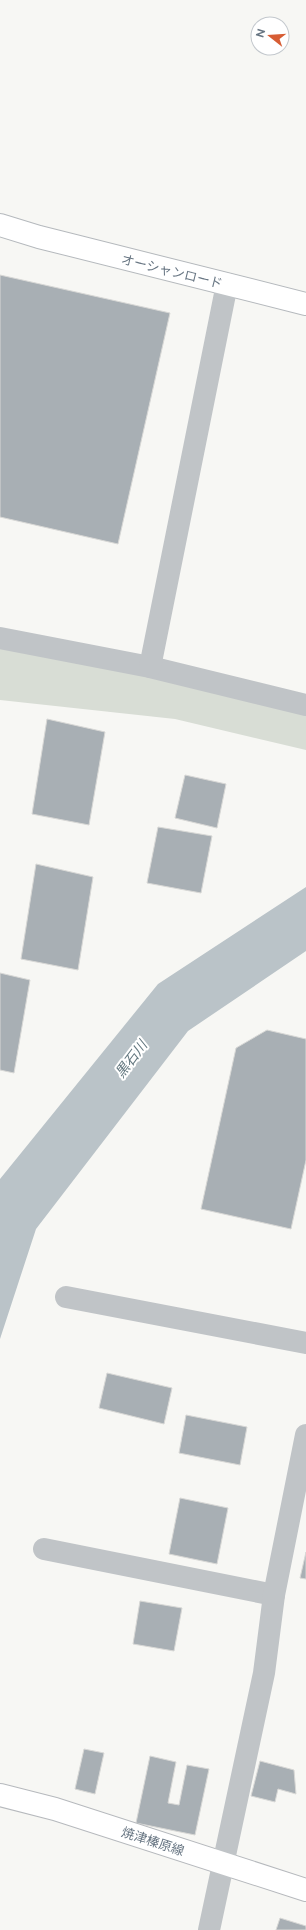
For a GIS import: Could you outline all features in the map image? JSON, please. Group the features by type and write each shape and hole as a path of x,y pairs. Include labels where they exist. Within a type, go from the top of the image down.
{"street":[{"name":"オーシャンロード","path":"0,225 39,237 306,304"},
{"name":"オーシャンロード","path":"0,236 39,237"},
{"path":"150,667 227,284"},
{"path":"0,638 150,667 306,705"},
{"path":"66,1297 306,1343"},
{"path":"209,1930 222,1863 264,1673 274,1595 306,1435"},
{"path":"44,1549 274,1595"},
{"name":"焼津榛原線","path":"0,1795 55,1809 306,1890"}],"shaded area":[{"path":"0,642 306,707 306,750 175,719 0,700"}],"water":[{"name":"黒石川","path":"306,887 306,951 188,1031 36,1229 0,1339 0,1179 158,984"}],"building":[{"path":"0,275 170,313 118,544 0,517"},
{"path":"47,719 105,732 89,825 32,814"},
{"path":"185,775 226,784 217,828 175,818"},
{"path":"158,827 212,836 201,893 147,883"},
{"path":"36,864 93,877 78,970 21,959"},
{"path":"0,973 30,980 14,1073 0,1070"},
{"path":"267,1030 306,1039 306,1160 291,1229 201,1209 236,1048"},
{"path":"107,1373 172,1388 164,1424 99,1408"},
{"path":"186,1415 247,1427 240,1465 179,1453"},
{"path":"180,1498 228,1508 217,1564 169,1554"},
{"path":"306,1552 306,1579 300,1578"},
{"path":"140,1601 182,1608 174,1651 133,1644"},
{"path":"84,1749 104,1753 95,1794 75,1789"},
{"path":"150,1756 176,1762 168,1803 179,1805 187,1765 209,1769 195,1835 136,1823"},
{"path":"260,1761 294,1770 296,1794 278,1789 275,1802 251,1796"},
{"path":"280,1918 306,1926 306,1930 276,1930"}]}
